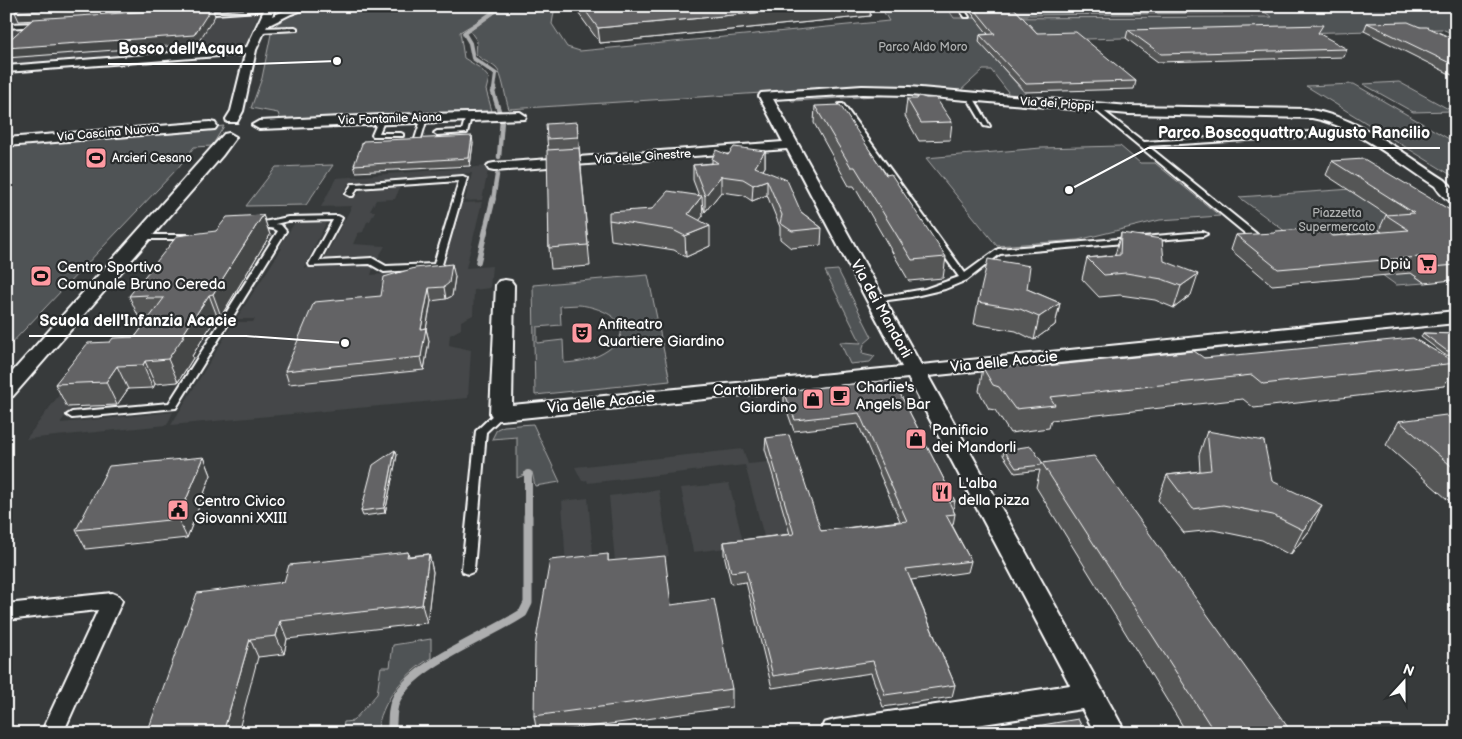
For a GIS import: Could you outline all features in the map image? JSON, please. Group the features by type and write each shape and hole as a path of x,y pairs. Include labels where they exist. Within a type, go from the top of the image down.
{"street":[{"path":"287,6 304,7"},
{"path":"262,27 277,16 304,7"},
{"path":"232,119 237,111 251,50 270,8"},
{"path":"6,69 251,50"},
{"name":"Via dei Pioppi","path":"766,96 862,90 909,91 1129,110 1325,115 1354,127 1440,183 1452,194"},
{"name":"Via dei Mandorli","path":"766,96 1111,733"},
{"name":"Via Fontanile Aiana","path":"259,125 382,119 520,116"},
{"path":"210,126 206,132 209,134 229,136 245,134 259,125 253,119 232,119"},
{"name":"Via Cascina Nuova","path":"6,142 210,126 232,119"},
{"path":"6,392 229,136"},
{"name":"Via delle Ginestre","path":"494,167 792,145"},
{"path":"501,413 505,285"},
{"name":"Via delle Acacie","path":"501,413 1456,317"},
{"path":"6,612 112,601 52,733"},
{"path":"835,733 1091,695"}],"lane":[{"path":"959,6 967,16"},
{"path":"194,14 236,9 270,8"},
{"path":"6,26 12,20"},
{"path":"6,26 46,24"},
{"path":"262,27 295,29"},
{"path":"970,97 987,126"},
{"path":"841,105 964,278"},
{"path":"1095,107 1265,245"},
{"path":"437,133 465,132 468,117"},
{"path":"417,142 424,118"},
{"path":"382,119 375,136 401,135"},
{"path":"1142,144 1354,127"},
{"path":"72,415 172,406 282,231 278,227 253,227 288,219 338,218 313,264 372,261 384,269 438,266 463,178 355,186 350,194"},
{"path":"876,300 931,292 964,278 998,252 1204,234"},
{"path":"143,237 202,236"},
{"path":"468,569 481,431 501,413"}],"shaded area":[{"path":"6,6 262,6 242,53 6,71"},
{"path":"946,6 1255,6 1274,16 954,18"},
{"path":"489,166 482,200 465,201 472,173 348,184 342,196 357,196 361,189 401,185 395,199 376,200 370,211 375,211 370,221 367,222 363,232 358,233 353,244 385,246 378,258 324,259 352,206 321,207 336,178"},
{"path":"482,202 466,268 492,266 490,288 474,290 473,315 461,321 461,329 450,335 449,345 471,350 468,398 171,425 234,322 253,322 255,319 236,319 282,248 279,248 295,222 327,221 304,268 374,266 371,275 443,269 462,203"},
{"path":"82,394 60,423 173,412 167,425 26,439 59,395"},
{"path":"743,449 748,464 769,462 792,541 766,544 745,465 588,483 587,480 582,481 575,467"},
{"path":"729,483 744,546 693,552 681,488"},
{"path":"659,490 669,556 615,562 609,496"},
{"path":"588,498 594,565 566,569 562,501"}],"green space":[{"path":"499,6 497,10 460,32 464,58 480,68 489,78 486,90 492,111 280,119 278,113 251,108 262,78 272,29 285,18 308,10 334,7"},
{"name":"Parco Aldo Moro","path":"505,6 555,6 552,24 567,47 580,51 889,21 880,6 946,6 954,18 968,18 1272,17 1255,6 1456,6 1456,35 1442,29 980,42 1030,99 1006,98 1008,92 991,70 983,70 959,92 916,87 857,87 509,109 498,71 476,54 477,41 470,31"},
{"path":"1218,10 1223,13 1017,15 1014,12"},
{"path":"1399,82 1452,111 1413,112 1363,84"},
{"path":"1354,84 1456,143 1456,178 1306,86"},
{"path":"844,94 892,95 792,101 788,98"},
{"name":"Centro Sportivo Comunale Bruno Cereda","path":"224,126 212,146 194,147 177,169 6,349 6,146"},
{"path":"1120,146 1140,163 1155,163 1220,216 1160,220 1078,240 997,246 926,158 1041,148"},
{"path":"333,165 306,205 246,206 276,167"},
{"name":"Piazzetta Supermercato","path":"1352,189 1398,217 1380,231 1402,246 1376,248 1425,283 1396,285 1348,250 1302,244 1239,197"},
{"path":"838,270 872,337 864,344 862,353 875,356 870,362 850,364 840,342 861,343 825,271"},
{"path":"648,275 670,381 535,395 533,285","holes":["560,306 589,306 608,314 620,325 621,333 618,341 608,350 587,360 564,363 563,340 537,343 537,327 561,325"]},
{"path":"533,424 560,482 535,486 532,472 517,478 517,437 492,439 497,429 504,426"},
{"path":"431,639 431,658 412,672 395,689 383,710 377,733 342,733 344,722 353,721 377,694 381,667 390,667 393,645"}],"building":[{"path":"23,6 123,6 15,12"},
{"path":"582,6 826,6 598,28"},
{"path":"972,6 1012,6 1037,33 1076,32 1136,81 1026,84 980,35 995,34"},
{"path":"212,7 194,35 6,48 6,43 33,19"},
{"path":"1408,22 1420,27 1427,27 1456,40 1456,66 1367,23"},
{"path":"1323,25 1318,33 1347,49 1161,54 1128,30"},
{"path":"919,96 936,98 952,122 921,123 907,99 917,99"},
{"path":"840,105 886,175 891,174 946,257 912,260 855,167 851,167 815,106"},
{"path":"577,122 578,137 547,139 546,124"},
{"path":"472,136 469,158 354,165 363,141"},
{"path":"734,147 765,151 755,167 787,180 801,212 822,228 792,231 780,223 782,215 767,180 753,185 743,179 721,176 705,196 693,165 718,163 712,159 716,150 728,155"},
{"path":"579,148 588,245 549,248 547,150"},
{"path":"1364,159 1450,210 1456,209 1456,265 1433,267 1419,257 1278,269 1236,235 1321,228 1333,236 1409,230 1386,215 1414,213 1332,161"},
{"path":"668,191 702,196 688,214 710,226 685,236 673,230 609,220 609,212 652,209"},
{"path":"263,215 213,294 209,295 168,359 145,361 143,365 117,366 106,382 55,384 88,343 110,342 113,338 135,337 164,298 145,298 148,295 129,296 177,236 216,231 227,217"},
{"path":"1121,233 1162,239 1164,261 1198,274 1181,286 1162,279 1126,273 1104,275 1087,258 1120,255"},
{"path":"988,259 1030,266 1027,289 1060,303 1039,317 1020,309 978,302"},
{"path":"452,264 449,283 444,287 429,288 421,329 426,328 421,357 285,371 314,302 381,296 384,277 415,268"},
{"path":"1423,333 1456,334 1456,351 1447,351"},
{"path":"1413,338 1456,363 1263,384 1252,375 1050,397 1055,405 1015,409 999,387 993,385 983,368 1034,364 1036,367 1194,351 1204,358"},
{"path":"893,380 955,501 949,502 955,514 946,515 971,561 906,569 955,685 885,695 873,661 773,676 746,570 731,572 724,542 794,534 766,438 789,435 821,531 907,521 859,413 795,420 784,391"},
{"path":"1446,415 1456,423 1456,470 1399,421"},
{"path":"1207,431 1264,441 1272,481 1322,505 1303,530 1273,515 1223,505 1193,509 1167,475 1211,470"},
{"path":"1031,446 1042,462 1041,465 1016,468 1004,450"},
{"path":"395,450 384,508 361,511 373,465"},
{"path":"1094,456 1292,733 1215,733 1042,463"},
{"path":"204,457 178,519 76,530 109,466"},
{"path":"408,552 407,557 429,554 422,605 280,621 276,636 250,639 223,733 147,733 197,593 284,582 289,565"},
{"path":"608,554 608,561 665,556 671,605 714,599 732,689 534,716 535,645 550,560"},
{"path":"1078,719 1085,733 995,733"}],"waterway":[{"path":"494,89 496,74 473,58 470,43 464,33 502,6"},
{"path":"495,88 493,92 502,120 499,157"},
{"path":"493,200 497,175"},
{"path":"478,262 493,199"},
{"path":"391,733 395,702 403,688 417,675 433,663 523,613 528,603 528,474"}],"place":[{"name":"Bosco dell'Acqua","path":"337,61"},
{"name":"Arcieri Cesano","path":"96,158"},
{"name":"Parco Boscoquattro Augusto Rancilio","path":"1069,190"},
{"name":"Dpiù","path":"1427,264"},
{"name":"Centro Sportivo Comunale Bruno Cereda","path":"41,276"},
{"name":"Anfiteatro Quartiere Giardino","path":"582,333"},
{"name":"Scuola dell'Infanzia Acacie","path":"345,343"},
{"name":"Charlie's Angels Bar","path":"840,396"},
{"name":"Cartolibreria Giardino","path":"813,399"},
{"name":"Panificio dei Mandorli","path":"916,439"},
{"name":"L'alba della pizza","path":"942,492"},
{"name":"Centro Civico Giovanni XXIII","path":"178,510"}]}
